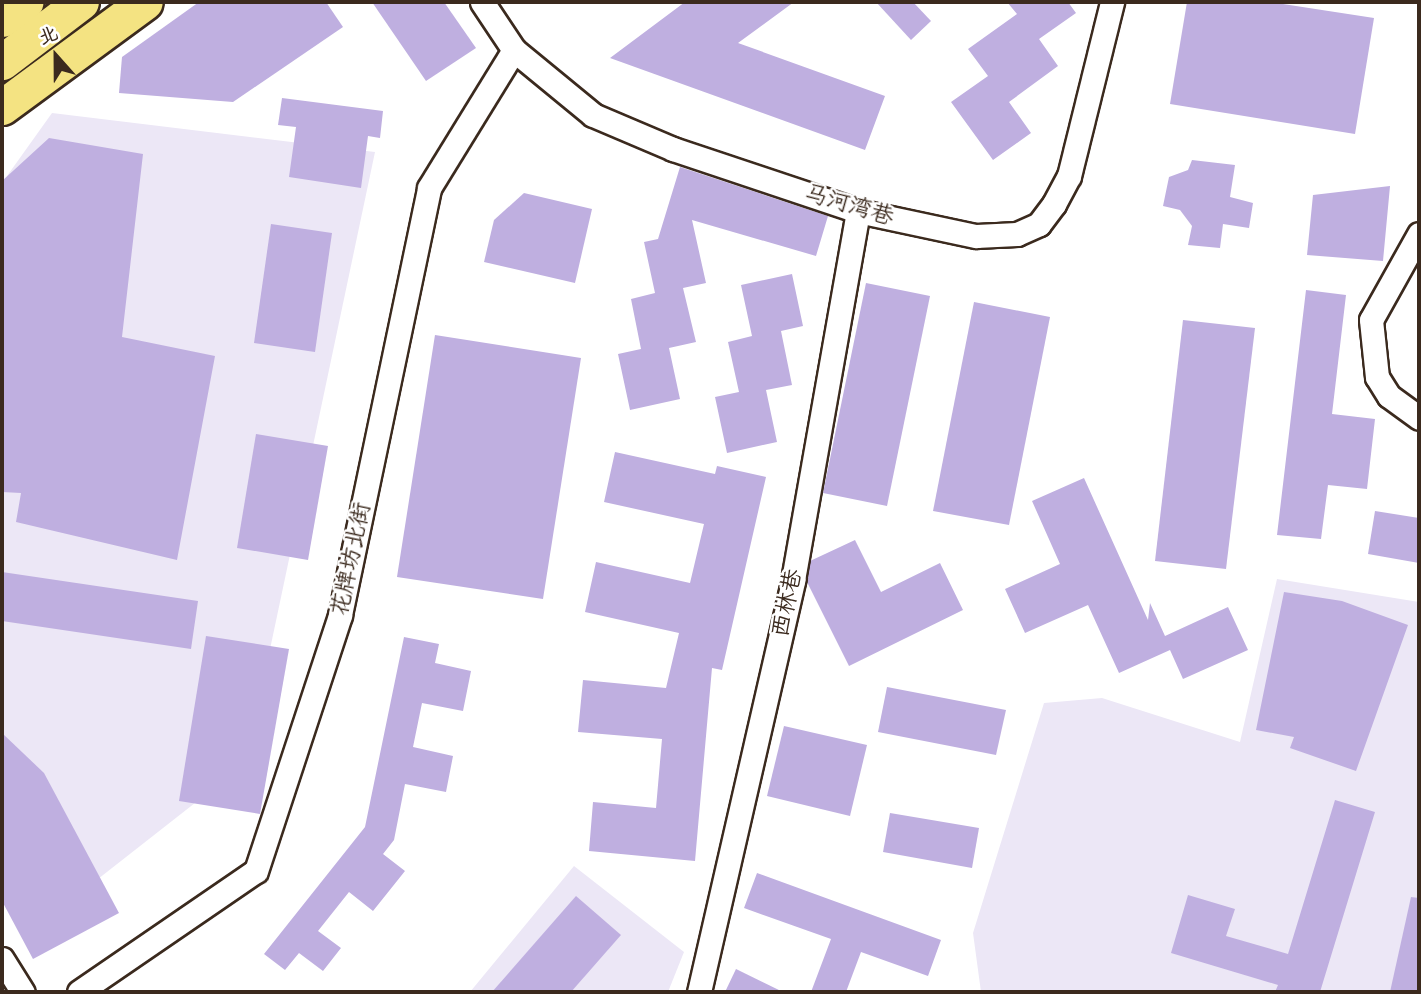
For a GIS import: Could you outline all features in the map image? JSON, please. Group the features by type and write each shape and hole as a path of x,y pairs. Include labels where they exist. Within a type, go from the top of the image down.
{"main road":[{"path":"2,19 25,2"},
{"path":"2,62 81,2"},
{"path":"2,107 145,2"}],"street":[{"name":"马河湾巷","path":"482,2 514,50 593,115 673,149 858,211 976,236 1017,234 1039,224 1069,176 1112,2"},
{"name":"花牌坊北街","path":"79,992 257,871 340,615 429,188 514,50"},
{"name":"西林巷","path":"699,992 793,580 858,211"},
{"path":"1419,234 1371,320 1377,377 1388,397 1419,418"},
{"path":"2,959 23,992"}],"shaded area":[{"path":"52,113 375,152 246,763 38,926 2,863 2,183"},
{"path":"1277,579 1419,602 1419,992 981,992 973,933 1044,703 1102,698 1240,742"},
{"path":"574,866 684,952 668,992 470,992"}],"building":[{"path":"199,2 326,2 343,27 233,102 119,93 122,57"},
{"path":"372,2 444,2 476,48 426,81"},
{"path":"685,2 794,2 738,43 885,96 865,150 610,58"},
{"path":"876,2 913,2 931,21 911,40"},
{"path":"1007,2 1068,2 1076,13 1039,39 1058,66 1009,102 1031,133 993,160 951,102 988,76 968,49 1017,14"},
{"path":"1187,2 1270,2 1374,18 1355,134 1170,104"},
{"path":"282,98 383,111 380,138 368,136 361,188 289,177 296,127 278,125"},
{"path":"49,138 143,154 122,337 215,356 177,560 16,522 21,493 2,492 2,181"},
{"path":"1192,160 1235,165 1230,197 1253,203 1249,228 1223,224 1220,248 1188,245 1192,226 1180,210 1163,206 1169,177 1188,170"},
{"path":"680,167 828,216 816,256 692,220 706,283 683,288 696,342 669,348 680,399 630,410 618,354 641,349 631,299 655,293 644,242 658,239"},
{"path":"1390,186 1383,261 1307,255 1313,195"},
{"path":"524,193 592,209 575,283 484,262 494,220"},
{"path":"271,224 332,233 315,352 254,343"},
{"path":"792,274 803,326 781,331 792,385 766,390 777,442 727,453 715,397 739,392 728,342 752,336 741,285"},
{"path":"866,283 930,296 887,506 823,493"},
{"path":"1306,290 1346,295 1332,414 1375,419 1367,489 1328,485 1321,539 1277,535"},
{"path":"974,302 1050,317 1009,525 933,511"},
{"path":"1183,320 1255,328 1226,569 1155,561"},
{"path":"435,335 581,358 543,599 397,577"},
{"path":"256,434 328,446 308,560 237,548"},
{"path":"615,452 715,474 717,466 766,477 722,670 712,668 695,861 589,851 593,802 656,808 662,739 578,732 583,680 666,688 679,633 585,612 596,562 690,583 704,524 604,502"},
{"path":"1084,478 1148,620 1150,603 1165,636 1228,607 1248,650 1183,679 1170,650 1119,673 1088,605 1025,633 1005,589 1060,564 1032,501"},
{"path":"1375,511 1419,518 1419,563 1368,554"},
{"path":"855,540 881,592 940,563 963,610 849,666 807,582 810,561"},
{"path":"2,572 198,601 191,649 2,621"},
{"path":"1284,592 1342,601 1408,625 1356,771 1290,748 1294,737 1256,730"},
{"path":"206,636 289,649 260,814 179,801"},
{"path":"404,637 439,644 435,663 471,671 463,711 422,703 413,747 453,756 446,792 405,784 394,840 383,854 405,871 373,911 349,892 318,931 341,948 323,971 299,953 285,970 264,954 365,827"},
{"path":"887,687 1006,710 996,755 878,732"},
{"path":"784,726 867,745 850,816 767,796"},
{"path":"2,733 44,773 119,913 33,959 2,901"},
{"path":"1335,800 1375,812 1320,992 1275,992 1278,985 1171,953 1188,895 1235,909 1226,936 1288,954"},
{"path":"890,813 979,828 972,868 883,852"},
{"path":"757,873 941,940 928,976 861,952 846,992 811,992 831,939 744,908"},
{"path":"576,896 621,935 571,992 492,992"},
{"path":"1411,897 1419,898 1419,992 1390,992"},
{"path":"736,969 783,992 725,992"}]}
